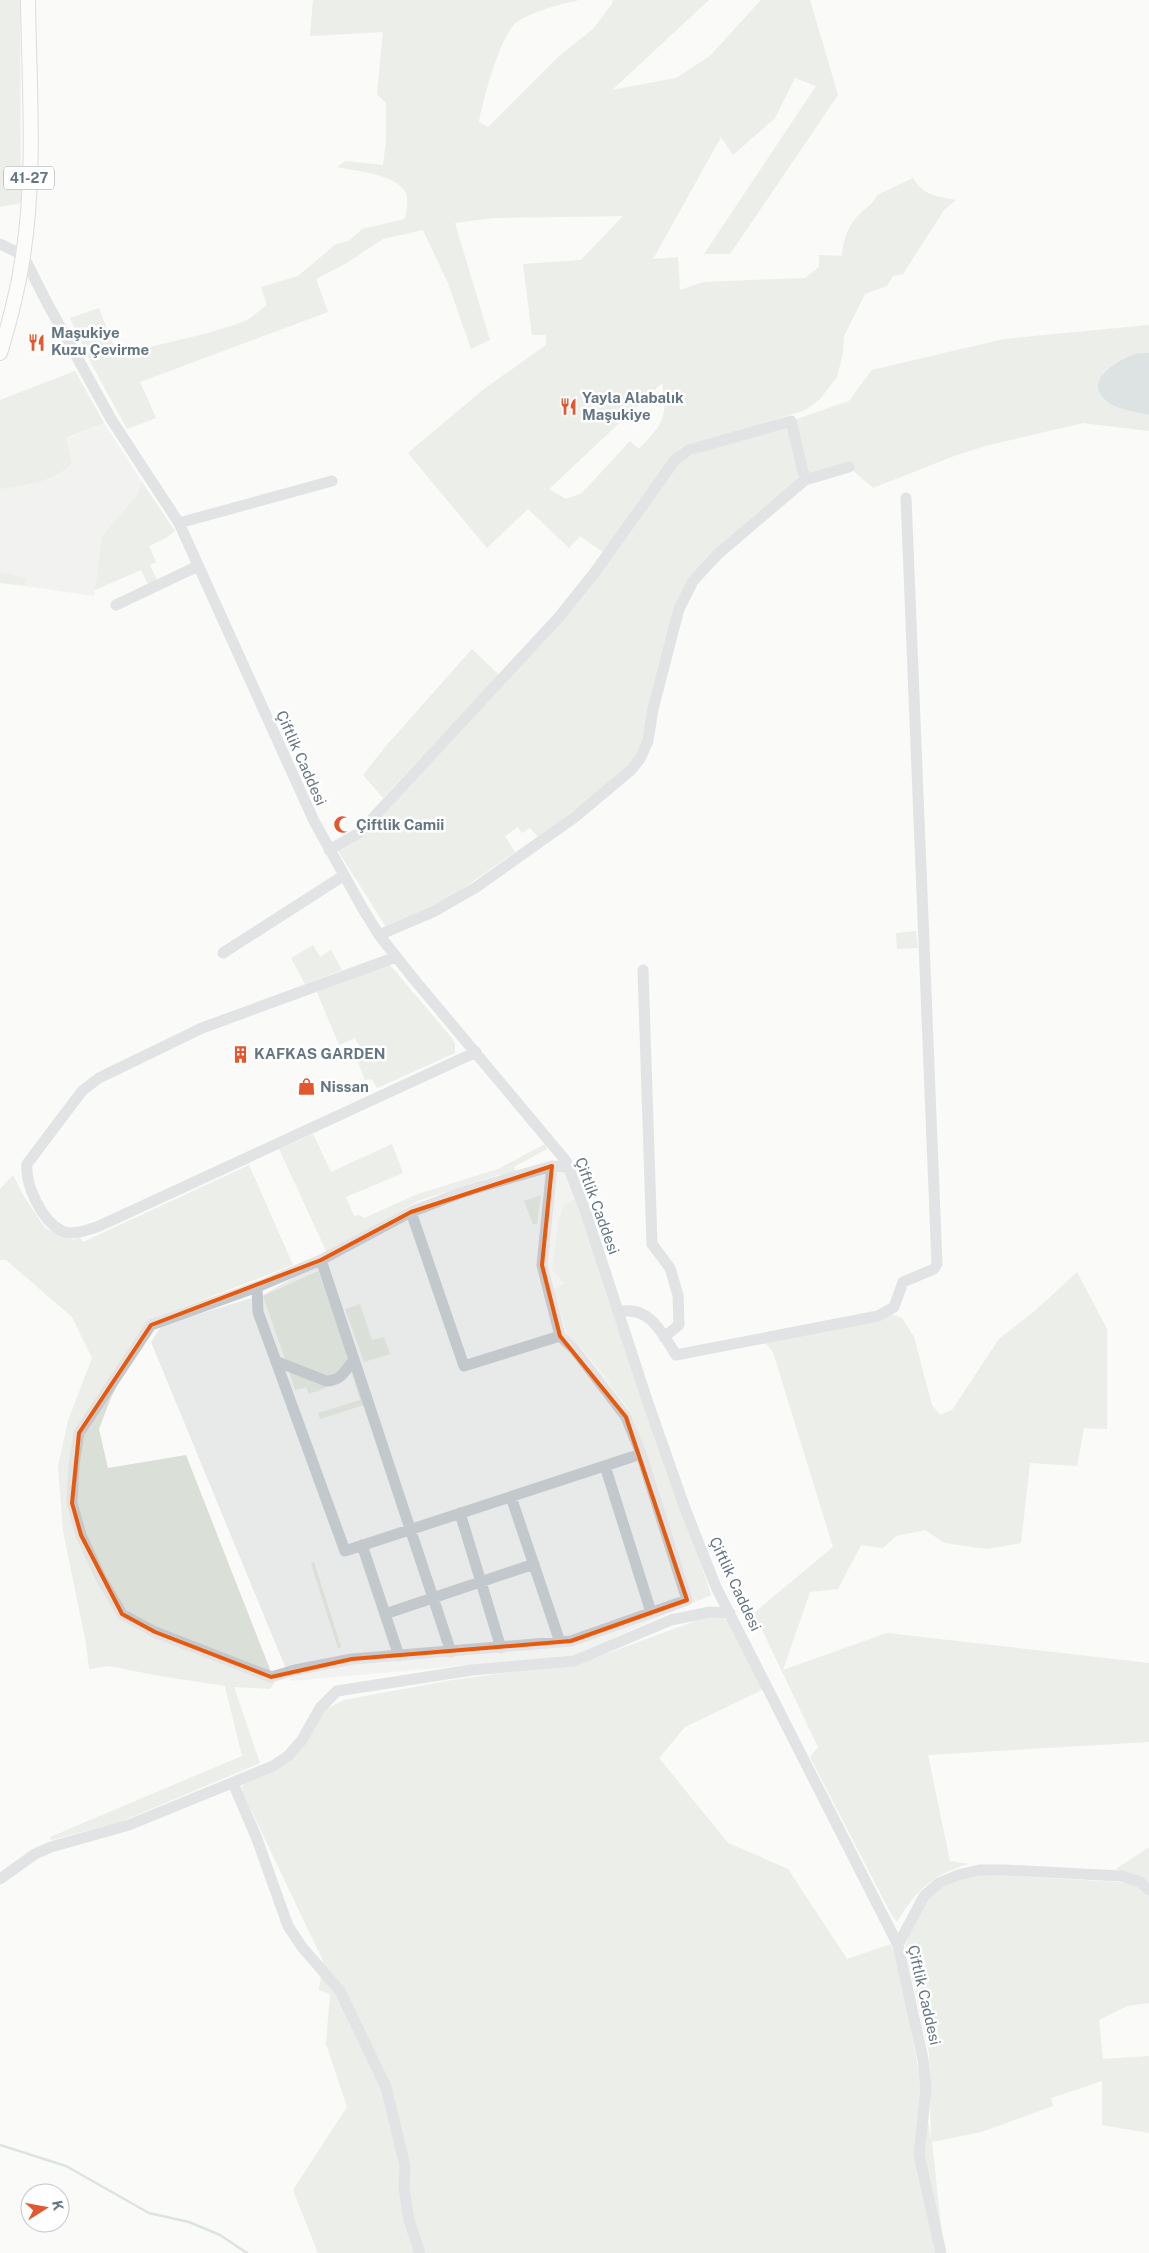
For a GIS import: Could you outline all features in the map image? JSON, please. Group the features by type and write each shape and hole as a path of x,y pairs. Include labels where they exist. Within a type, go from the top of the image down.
{"main road":[{"name":"41-27","path":"0,353 16,292 23,255 29,190 28,0"}],"street":[{"path":"0,244 23,255"},
{"name":"Çiftlik Caddesi","path":"23,255 111,419 179,523 314,821 343,876 379,935 396,957 569,1167 586,1210 618,1312 686,1511 716,1587 898,1945 923,2059 926,2089 919,2156 941,2253"},
{"path":"329,850 359,833 559,616 611,551 667,470 681,454 732,437 791,421 805,480"},
{"path":"379,935 433,912 475,888 575,817 636,764 648,741 653,709 680,609 693,581 718,554 805,480 849,467"},
{"path":"179,523 332,481"},
{"path":"618,1312 630,1310 649,1317 676,1355 878,1316 894,1307 903,1282 934,1269 937,1264 906,498"},
{"path":"116,605 198,566"},
{"path":"223,953 343,876"},
{"path":"396,957 188,1035 99,1078 82,1091 27,1164 26,1174 33,1196 52,1223 62,1231 69,1232 97,1227 476,1052"},
{"path":"643,970 652,1244 670,1268 678,1295 679,1325 664,1337"},
{"path":"552,1166 542,1265 560,1336 574,1349 626,1417 641,1454 687,1600 572,1641 352,1659 294,1670 271,1677 155,1632 122,1614 101,1578 80,1535 72,1503 74,1465 80,1433 151,1325 257,1287 321,1260 411,1212 463,1192 552,1166 569,1167"},
{"path":"411,1212 464,1366 560,1336"},
{"path":"321,1260 451,1652"},
{"path":"257,1287 258,1312 278,1362 344,1551 641,1454"},
{"path":"278,1362 326,1381 334,1381 340,1378 353,1361"},
{"path":"604,1466 651,1612"},
{"path":"511,1497 560,1642"},
{"path":"460,1513 501,1648"},
{"path":"362,1545 399,1656"},
{"path":"385,1614 534,1564"},
{"path":"0,1878 36,1854 51,1847 129,1825 273,1766 288,1756 302,1740 320,1708 337,1691 472,1670 574,1660 671,1620 710,1612 730,1613"},
{"path":"233,1783 260,1846 288,1926 302,1947 340,1991 386,2087 405,2166 404,2188 409,2220 420,2253"},
{"path":"898,1945 924,1896 939,1883 958,1875 979,1870 1121,1876 1140,1882 1149,1890"}],"highlighted area":[{"path":"552,1166 542,1265 560,1336 626,1417 687,1600 571,1641 352,1659 271,1677 155,1632 122,1614 81,1535 72,1503 79,1433 151,1325 321,1260 411,1212"}],"shaded area":[{"path":"0,0 20,0 21,203 0,207"},
{"path":"313,0 579,0 531,14 511,28 493,68 481,112 479,122 488,127 557,58 594,28 613,0 709,0 612,90 676,78 710,56 761,0 810,0 838,95 730,254 704,254 816,86 795,78 775,118 733,155 721,137 653,259 678,257 680,290 703,282 805,278 819,267 819,255 842,256 845,238 850,227 856,217 872,203 877,195 913,178 926,192 956,200 944,210 903,274 893,276 887,286 865,294 844,336 843,353 837,377 820,399 805,410 684,448 604,553 580,536 569,548 528,509 487,548 408,453 484,389 546,345 546,335 532,335 523,264 581,260 623,216 493,218 455,223 490,340 471,349 448,283 423,230 383,239 345,264 316,279 328,312 140,382 156,418 127,429 90,361 70,318 99,308 117,355 208,333 249,319 267,305 261,287 298,276 336,244 349,241 362,229 405,219 407,195 398,184 373,174 337,167 345,161 383,165 386,140 386,103 377,94 383,32 310,36","holes":["662,383 665,404 662,420 639,449 630,441 582,493 566,499 549,489"]},
{"path":"1149,325 1149,353 1142,353 1120,360 1107,369 1099,381 1100,390 1110,402 1124,409 1149,415 1149,431 1083,423 985,446 954,456 873,488 849,467 805,480 791,421 849,401 872,370 1004,339"},
{"path":"1138,353 1149,353 1149,415 1112,405 1100,394 1098,386 1100,378 1113,365"},
{"path":"75,371 104,423 66,438 72,463 57,475 39,482 0,489 0,400"},
{"path":"104,423 142,482 137,495 102,536 94,596 25,586 27,578 0,572 0,489 51,477 72,463 66,439"},
{"path":"788,425 799,474 798,480 691,577 645,741 631,765 539,838 530,828 522,833 518,827 505,836 515,852 442,903 386,927 338,851 461,729 680,462 698,452"},
{"path":"142,482 175,531 166,538 149,546 156,562 150,565 157,580 148,584 141,570 95,590 102,536 137,495"},
{"path":"0,572 27,578 25,586 0,583"},
{"path":"472,649 499,675 383,798 363,775 386,746"},
{"path":"916,931 918,948 897,949 896,933"},
{"path":"313,945 320,957 331,950 342,970 305,984 291,958"},
{"path":"389,964 451,1037 455,1044 455,1053 377,1088 372,1079 365,1080 355,1054 362,1051 355,1038 339,1045 316,990"},
{"path":"313,1134 331,1172 392,1144 403,1173 346,1197 354,1216 360,1215 364,1218 418,1194 498,1169 545,1144 547,1149 514,1167 517,1175 498,1175 418,1201 327,1253 279,1149"},
{"path":"249,1165 293,1265 161,1316 145,1327 110,1400 99,1429 108,1468 186,1455 275,1682 270,1689 234,1687 260,1763 120,1822 52,1840 50,1837 242,1756 225,1686 109,1666 89,1669 86,1643 63,1531 58,1467 68,1421 92,1358 72,1317 6,1260 0,1260 0,1189 13,1175 23,1195 45,1228 73,1240 80,1237 83,1242"},
{"path":"565,1169 711,1595 572,1656 291,1681 151,1342 162,1325 265,1294 389,1223 494,1185"},
{"path":"541,1195 537,1224 533,1224 524,1201"},
{"path":"579,1197 711,1595 692,1603 632,1414 601,1371 579,1345 569,1337 553,1290 565,1283 552,1270 559,1219 564,1205"},
{"path":"318,1271 348,1356 345,1367 332,1378 300,1368 285,1359 263,1296"},
{"path":"1077,1272 1107,1329 1107,1429 1084,1428 1077,1466 1030,1463 1021,1543 987,1549 945,1543 925,1530 896,1536 883,1548 861,1545 838,1589 810,1592 783,1670 887,1633 1149,1663 1149,1742 928,1755 950,1861 968,1864 944,1873 926,1885 918,1892 897,1922 891,1914 810,1757 818,1747 754,1613 833,1547 773,1352 766,1344 766,1334 883,1311 902,1318 914,1337 932,1405 940,1415 952,1410 999,1339 1036,1310"},
{"path":"360,1304 372,1340 384,1337 390,1354 364,1362 345,1309"},
{"path":"289,1370 326,1385 325,1388 309,1394 306,1387 295,1390"},
{"path":"354,1370 364,1405 320,1419 318,1413 360,1400 351,1371"},
{"path":"314,1562 341,1647 338,1648 311,1564"},
{"path":"709,1616 722,1617 731,1623 768,1687 685,1727 659,1758 728,1843 788,1869 847,1959 891,1944 900,1968 931,2139 929,2053 905,1947 912,1925 930,1893 974,1874 1117,1882 1138,1885 1149,1894 1149,2003 1127,2006 1099,2020 1103,2059 1149,2056 1149,2133 1102,2125 1102,2081 1051,2098 1053,2106 981,2132 932,2142 944,2253 318,2253 293,2190 347,2107 326,2044 330,1994 319,1990 323,1961 244,1795 242,1788 244,1783 290,1761 326,1709 344,1700 452,1680 581,1663"},
{"path":"1149,1848 1149,1882 1116,1869 1146,1849"}],"waterway":[{"path":"0,2145 66,2166 149,2213 189,2222 220,2235 247,2253"}],"place":[{"name":"Maşukiye Kuzu Çevirme","path":"37,342"},
{"name":"Yayla Alabalık Maşukiye","path":"568,407"},
{"name":"Çiftlik Camii","path":"342,825"},
{"name":"KAFKAS GARDEN","path":"240,1054"},
{"name":"Nissan","path":"306,1087"}]}
